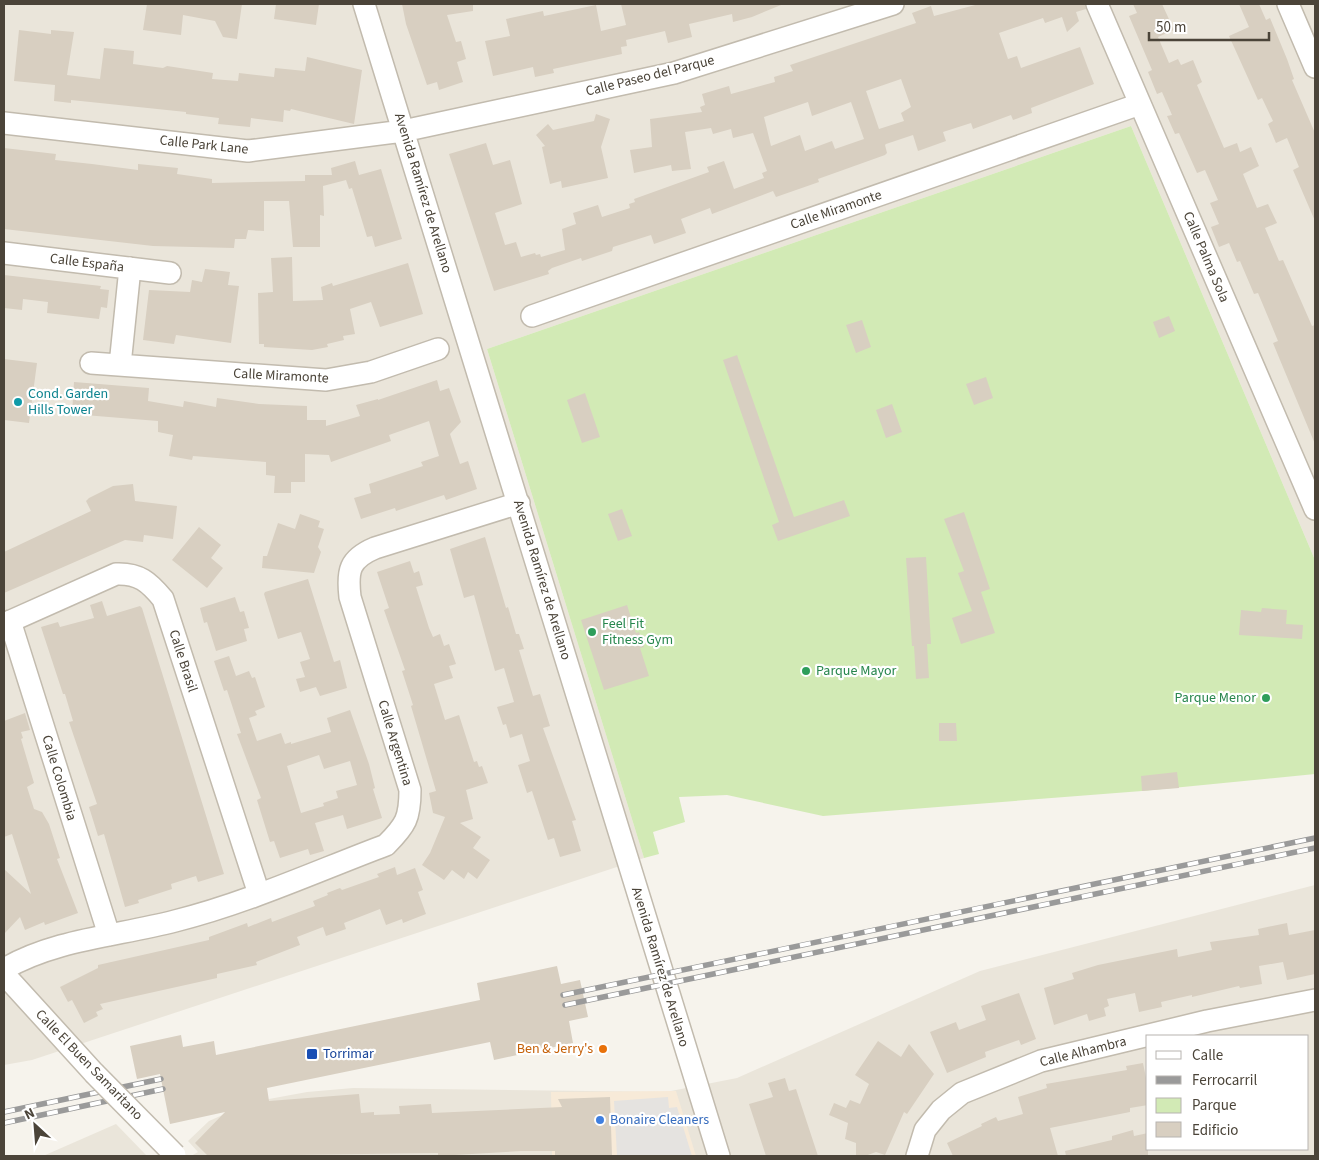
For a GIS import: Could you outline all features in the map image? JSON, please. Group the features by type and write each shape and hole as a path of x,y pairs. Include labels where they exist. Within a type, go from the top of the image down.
{"street":[{"name":"Avenida Ramírez de Arellano","path":"364,4 719,1156"},
{"name":"Calle Paseo del Parque","path":"403,131 674,73 893,4"},
{"name":"Calle Palma Sola","path":"1097,4 1315,510"},
{"path":"1288,4 1315,67"},
{"name":"Calle Miramonte","path":"532,316 1140,104"},
{"name":"Calle Park Lane","path":"4,123 248,151 403,131"},
{"name":"Calle España","path":"4,253 170,273"},
{"path":"120,365 130,268"},
{"name":"Calle Miramonte","path":"91,363 326,380 372,372 438,349"},
{"name":"Calle Argentina","path":"4,969 28,955 176,921 260,894 386,845 397,834 410,813 410,790 350,597 348,580 352,564 363,554 375,548 519,503"},
{"name":"Calle Brasil","path":"7,622 116,574 132,573 151,585 163,598 260,894"},
{"name":"Calle Colombia","path":"7,622 109,935"},
{"name":"Calle El Buen Samaritano","path":"4,974 94,1073 176,1156"},
{"name":"Calle Alhambra","path":"1150,1035 1207,1021 1315,1000"},
{"name":"Calle Alhambra","path":"917,1156 925,1130 941,1110 962,1093 1041,1062 1146,1036"}],"shaded area":[{"path":"4,4 1315,4 1315,560 1131,126 487,349 644,858 32,1060 4,1065"},
{"path":"1315,885 1315,1156 191,1156 198,1152 188,1141 209,1121 252,1102 307,1092 353,1088 666,1092 737,1078 980,971"},
{"path":"676,1091 696,1156 552,1156 551,1092"},
{"path":"668,1097 669,1108 677,1107 692,1156 617,1156 614,1101"},
{"path":"116,1124 147,1156 43,1156"}],"green space":[{"path":"1131,126 1315,560 1315,774 1142,791 823,816 727,795 679,797 685,822 653,832 659,854 644,858 487,349"}],"building":[{"path":"147,4 242,4 237,39 223,37 215,21 183,15 181,35 143,30"},
{"path":"276,4 319,4 316,25 274,19"},
{"path":"402,4 473,4 473,11 447,15 456,42 461,41 466,59 457,62 463,82 439,90 437,82 427,85 406,24"},
{"path":"621,4 781,5 752,17 733,22 732,14 689,24 692,37 668,43 665,31 626,40 627,46 621,47 622,54 553,69 554,73 535,77 533,67 493,76 485,41 510,36 506,19 543,11 544,16 596,5 601,31 626,25"},
{"path":"979,4 1085,4 1086,9 1076,12 1079,21 1067,32 1062,17 1045,23 1043,18 999,33 1008,59 1017,56 1021,68 1080,47 1094,84 1031,108 1032,113 1013,120 1011,115 973,129 971,123 943,132 946,141 918,151 913,135 886,144 887,153 885,155 818,179 819,182 776,197 773,191 712,214 710,208 681,219 686,233 654,244 651,235 613,247 612,251 582,261 581,258 552,268 548,271 549,274 494,291 449,154 486,143 493,165 510,160 522,204 495,213 505,245 516,242 521,257 535,253 536,255 540,254 541,257 565,250 562,229 576,224 573,213 598,205 602,217 630,208 629,204 635,202 634,199 709,172 707,167 724,161 734,189 764,178 762,173 767,171 753,133 733,138 731,129 713,134 711,128 685,132 691,169 672,171 671,165 634,173 630,150 652,147 650,119 702,112 700,107 705,105 702,94 729,86 731,94 775,82 774,77 793,71 790,65 916,23 912,13 931,6 934,16","holes":["901,79 911,107 901,113 904,121 879,129 866,91","808,102 812,116 851,102 864,139 835,149 832,141 805,151 800,135 771,146 764,117"]},
{"path":"1133,4 1162,4 1174,30 1158,37 1169,63 1178,59 1181,65 1193,60 1202,82 1197,85 1224,148 1237,143 1240,152 1251,147 1259,166 1243,174 1257,208 1268,204 1277,223 1265,228 1279,261 1283,260 1312,326 1315,325 1315,444 1273,343 1278,341 1258,293 1254,294 1240,261 1237,262 1229,243 1219,247 1211,227 1219,224 1210,203 1218,200 1205,170 1197,173 1179,133 1175,134 1167,116 1172,115 1162,92 1157,94 1148,72 1152,70 1129,16 1137,13"},
{"path":"1239,4 1259,4 1266,20 1270,18 1287,59 1294,79 1292,80 1315,133 1315,221 1293,170 1299,167 1287,138 1276,143 1268,124 1273,121 1262,98 1258,100 1229,36 1249,27"},
{"path":"19,30 51,34 51,30 74,32 67,75 100,79 104,48 134,51 133,64 163,68 167,66 213,73 212,79 238,81 239,73 274,77 275,68 305,71 307,57 362,70 354,124 291,109 290,111 284,110 283,122 251,118 250,127 218,124 219,118 186,114 186,112 71,100 71,103 54,101 55,85 14,81"},
{"path":"596,114 610,119 601,147 608,178 562,188 561,181 550,184 542,147 545,146 536,135 548,124 553,130 594,121"},
{"path":"4,148 56,154 55,160 138,170 138,164 178,168 177,174 212,179 212,183 305,181 305,175 332,175 331,168 355,161 359,175 381,169 402,239 375,247 372,236 367,237 352,188 349,189 346,180 323,186 324,216 320,215 320,247 293,247 289,201 264,201 264,231 248,230 246,239 235,239 234,248 153,246 4,229"},
{"path":"292,257 293,301 323,300 321,287 332,283 333,286 408,263 423,314 380,327 371,302 350,309 355,334 343,336 344,340 327,344 328,347 312,350 264,347 264,344 259,344 258,293 273,292 271,258"},
{"path":"205,269 230,272 228,285 239,286 231,343 176,335 174,344 143,340 149,290 190,292 192,280 202,282"},
{"path":"4,275 101,286 100,289 109,290 107,308 101,307 99,319 47,313 48,302 23,299 22,310 4,308"},
{"path":"1169,316 1175,331 1159,338 1153,322"},
{"path":"862,320 871,347 856,353 846,325"},
{"path":"737,355 794,517 844,500 850,516 778,541 772,525 779,522 723,360"},
{"name":"Cond. Garden Hills Tower","path":"4,359 37,363 29,423 4,420"},
{"path":"986,377 993,398 974,405 966,384"},
{"path":"437,380 440,391 449,388 461,422 450,434 460,464 468,461 477,489 446,500 444,495 396,511 395,508 361,519 354,498 371,493 369,484 423,466 421,462 439,456 429,421 389,435 391,441 331,462 329,455 305,454 305,482 291,482 291,493 274,493 275,476 266,475 266,462 193,456 192,460 169,456 173,435 158,432 158,421 72,414 74,382 149,388 148,401 183,407 184,401 216,407 217,398 259,404 307,406 307,420 326,420 326,426 360,416 356,405 378,400"},
{"path":"585,393 600,437 582,443 567,400"},
{"path":"892,404 902,432 886,438 876,410"},
{"path":"133,484 135,501 177,506 173,539 144,535 143,542 125,540 4,593 4,552 91,511 86,501 89,498 113,486"},
{"path":"622,509 632,536 618,541 608,514"},
{"path":"964,512 990,589 981,592 995,633 961,644 952,618 972,611 958,573 964,571 944,519"},
{"path":"300,514 320,521 318,527 324,529 318,547 321,552 314,573 262,568 263,556 267,556 278,523 295,529"},
{"path":"199,527 221,545 211,558 223,568 207,588 172,560"},
{"path":"485,537 506,608 508,607 516,634 519,634 524,649 519,650 533,696 540,694 550,726 543,728 576,820 572,821 581,851 560,857 554,838 548,840 532,791 527,793 518,765 530,761 522,734 510,738 506,724 503,725 497,707 514,702 504,668 495,671 474,595 464,598 450,549"},
{"path":"926,557 931,644 927,644 929,678 916,679 906,558"},
{"path":"410,561 414,573 419,571 423,585 416,587 433,637 440,634 444,646 449,644 456,664 449,666 453,678 434,684 445,720 459,715 474,762 477,761 479,767 482,766 488,783 466,790 473,819 460,823 481,837 473,848 490,860 477,879 468,872 464,879 452,870 444,880 422,865 430,853 445,817 433,813 429,793 436,791 402,671 405,670 384,610 389,608 377,572"},
{"path":"308,579 334,662 340,660 347,688 320,696 316,687 300,692 296,679 305,677 300,662 310,659 301,632 278,639 264,594 265,592"},
{"path":"235,597 240,612 244,611 249,628 244,629 247,641 216,651 207,622 204,623 200,608"},
{"path":"102,601 107,616 140,606 142,608 224,874 198,882 196,876 171,884 172,889 138,900 139,903 125,907 104,834 98,836 89,807 97,804 69,722 73,721 65,694 63,694 41,627 58,622 60,627 94,618 90,605"},
{"path":"627,605 636,633 639,632 644,647 640,648 649,676 604,690 581,620"},
{"path":"1262,608 1287,610 1286,624 1303,625 1302,639 1239,635 1241,610 1261,612"},
{"path":"229,656 236,676 249,671 252,678 255,677 265,707 255,711 257,715 249,718 257,741 281,733 285,744 291,742 291,744 331,732 327,718 350,710 369,764 375,788 373,789 382,818 347,829 343,815 315,823 324,851 310,855 308,849 280,858 274,841 270,842 257,800 261,798 237,734 241,733 227,690 224,691 214,661","holes":["319,755 324,769 350,761 357,785 336,791 338,798 323,803 324,806 301,813 287,766"]},
{"path":"25,713 30,730 21,732 23,738 21,739 34,783 27,787 34,809 42,812 49,824 60,858 57,859 78,913 45,925 44,922 25,930 20,917 4,934 4,869 31,894 12,834 4,837 4,721"},
{"path":"939,723 956,723 957,741 939,741"},
{"path":"1177,772 1179,788 1142,791 1141,776"},
{"path":"395,867 397,875 415,868 423,890 418,892 426,914 403,923 402,919 386,925 380,909 344,923 346,929 326,936 323,927 297,937 300,945 256,962 257,965 217,974 217,978 100,1004 103,1009 96,1012 98,1016 84,1023 72,1000 68,1002 60,987 98,968 98,965 209,940 209,937 247,923 248,927 271,918 272,922 315,906 313,901 328,895 327,893 340,888 342,890 379,877 377,874"},
{"path":"1287,923 1289,935 1315,930 1315,974 1287,980 1283,962 1259,966 1262,984 1240,988 1239,986 1161,1002 1162,1007 1139,1012 1135,993 1107,999 1109,1006 1104,1008 1106,1016 1089,1021 1087,1014 1054,1025 1044,988 1074,979 1072,973 1098,965 1177,949 1178,957 1212,950 1210,942 1259,935 1258,929"},
{"path":"557,966 561,984 580,980 588,1017 569,1021 573,1043 494,1060 490,1042 267,1088 269,1101 359,1094 361,1113 374,1112 374,1115 400,1114 399,1106 431,1104 432,1113 562,1107 558,1099 610,1097 612,1156 555,1156 555,1151 521,1151 438,1156 438,1153 208,1156 195,1143 225,1112 170,1124 160,1074 137,1079 130,1046 181,1035 183,1047 214,1041 216,1055 480,1000 477,983"},
{"path":"1019,993 1036,1039 1021,1045 1019,1040 985,1052 986,1057 947,1073 930,1032 956,1022 959,1030 986,1020 981,1006"},
{"path":"878,1041 901,1057 909,1044 934,1074 907,1114 904,1112 885,1155 876,1152 865,1156 856,1156 856,1143 845,1139 848,1123 829,1115 834,1103 846,1108 850,1100 860,1104 869,1084 855,1075"},
{"path":"1143,1063 1146,1078 1146,1105 1130,1108 1130,1112 1050,1128 1058,1156 953,1156 947,1143 996,1117 998,1121 1023,1114 1018,1097 1047,1088 1046,1084 1127,1070 1126,1066"},
{"path":"785,1078 789,1091 796,1089 818,1156 766,1156 749,1104 773,1097 768,1083"},
{"path":"1133,1130 1134,1136 1146,1133 1148,1156 1066,1156 1065,1151 1112,1140 1112,1136"}],"railway":[{"path":"563,995 1315,838"},
{"path":"565,1005 1315,848"},
{"path":"4,1112 161,1079"},
{"path":"4,1123 163,1089"}],"place":[{"name":"Cond. Garden Hills Tower","path":"18,402"},
{"name":"Feel Fit Fitness Gym","path":"592,632"},
{"name":"Parque Mayor","path":"806,671"},
{"name":"Parque Menor","path":"1266,698"},
{"name":"Ben & Jerry's","path":"603,1049"},
{"name":"Torrimar","path":"312,1054"},
{"name":"Bonaire Cleaners","path":"600,1120"}]}
